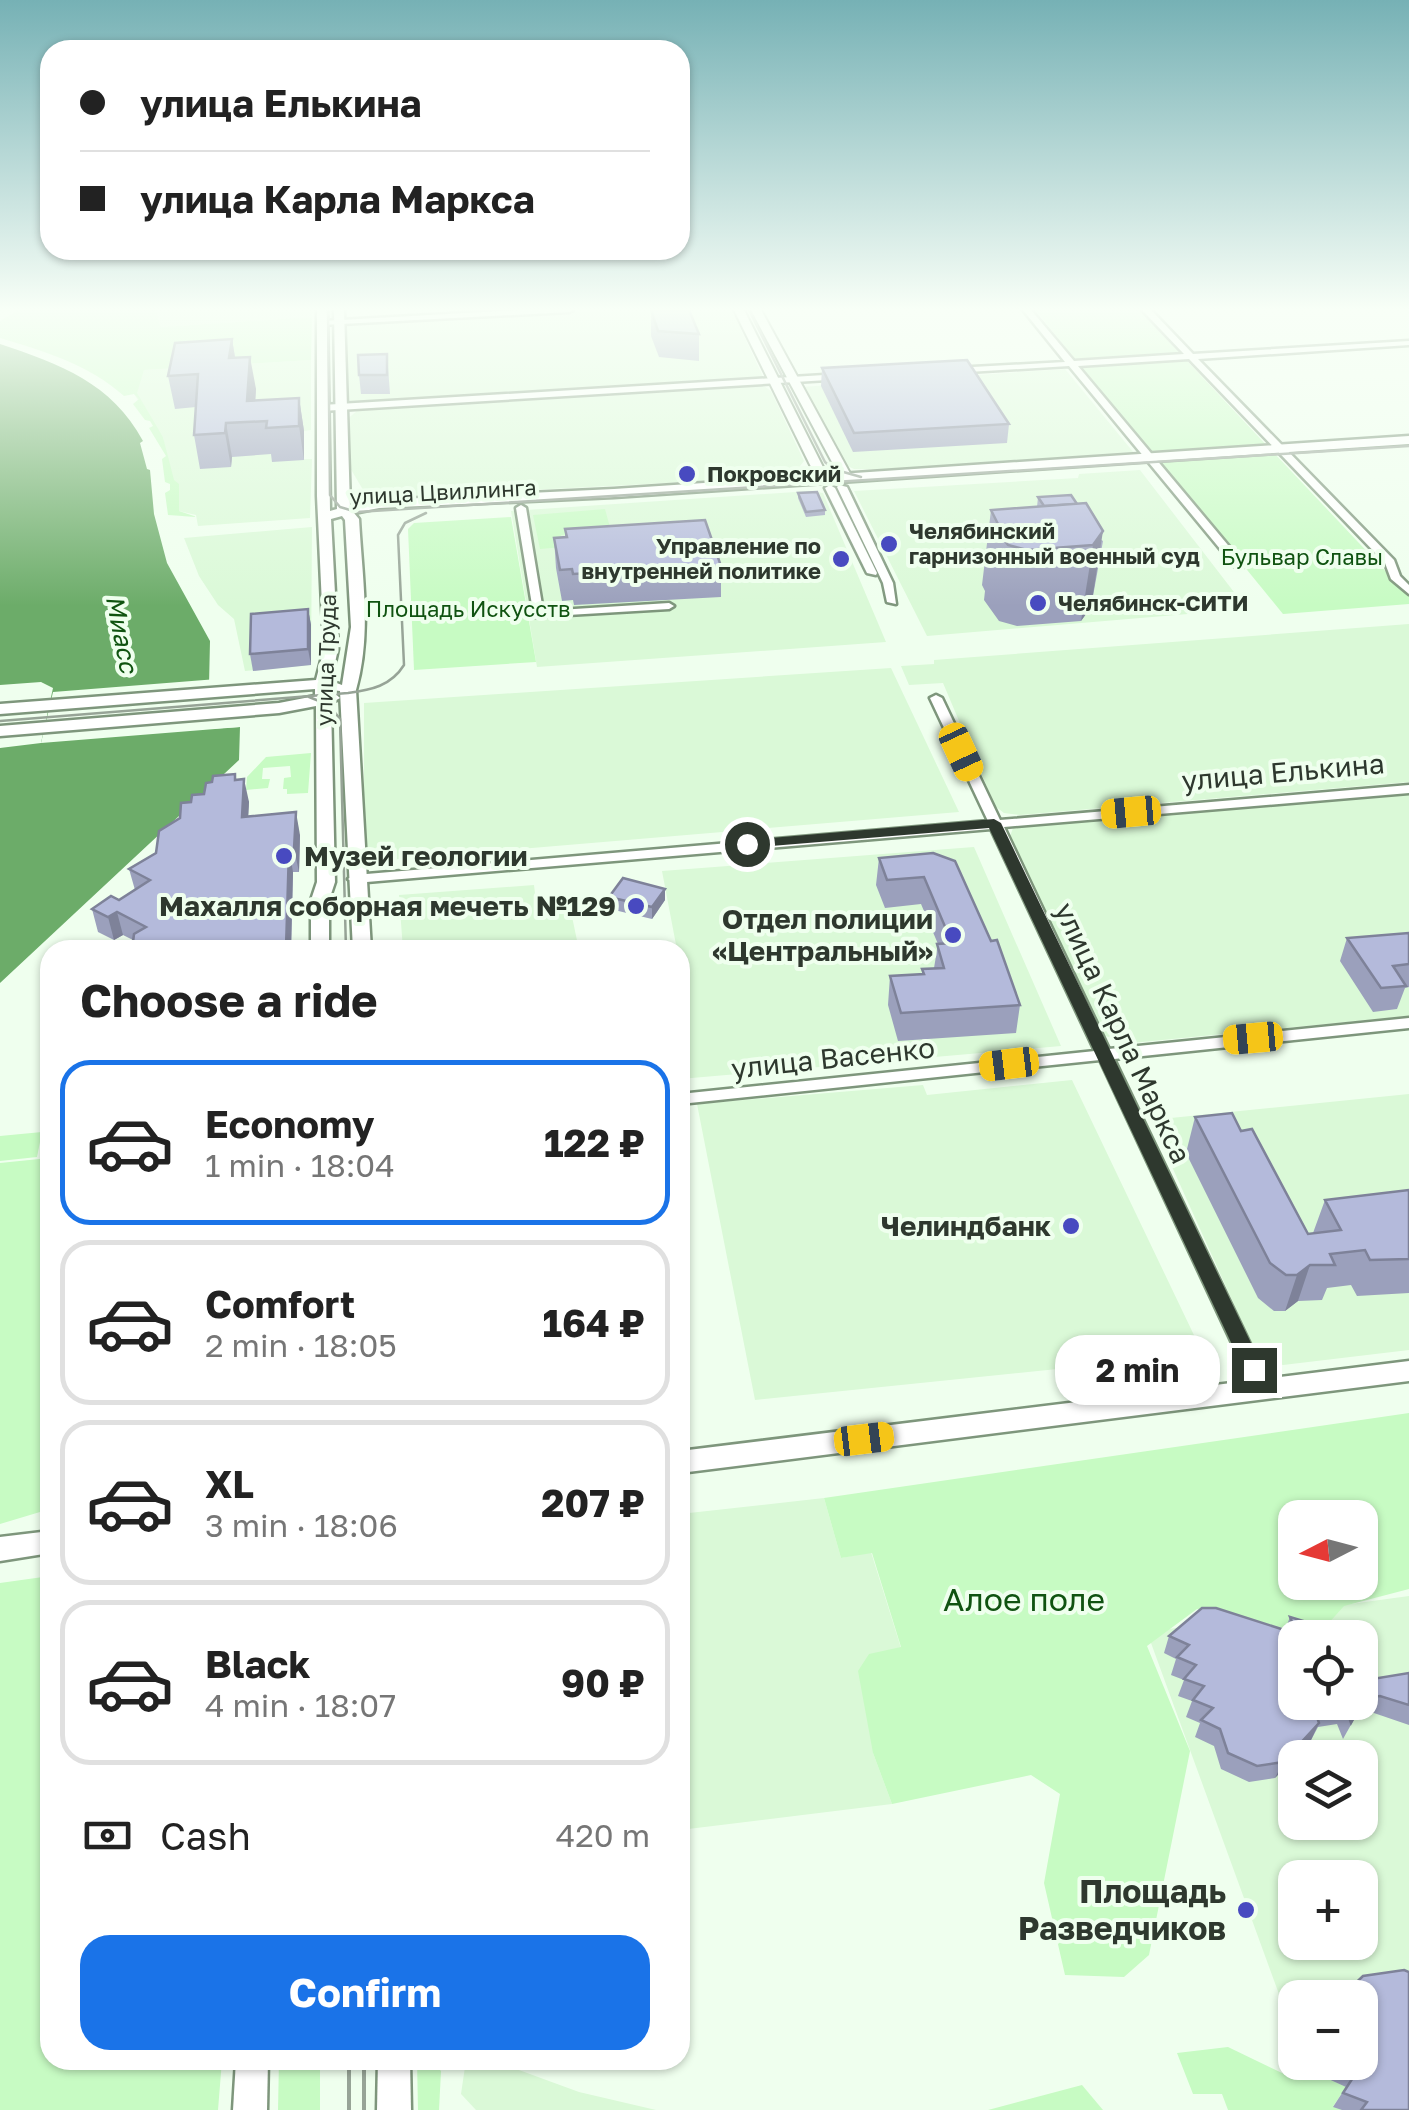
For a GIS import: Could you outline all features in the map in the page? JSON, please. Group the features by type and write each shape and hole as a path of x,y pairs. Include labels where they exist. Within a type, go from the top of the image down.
{"main road":[{"name":"улица Труда","path":"320,940 320,900 326,882 322,692 331,649 322,408"},
{"name":"улица Труда","path":"341,408 357,646 348,692 355,879 360,896 362,940"},
{"name":"улица Цвиллинга","path":"324,516 521,508 1409,440"},
{"name":"улица Цвиллинга","path":"1286,452 1409,450"},
{"name":"улица Цвиллинга","path":"348,515 390,504 835,483"},
{"path":"0,709 243,690 348,692"},
{"path":"0,731 241,712 322,692"},
{"name":"улица Елькина","path":"326,882 355,879"},
{"path":"690,1461 1409,1372"},
{"path":"0,1549 40,1543"},
{"path":"250,2110 252,2070"},
{"path":"394,2070 394,2110"}],"street":[{"path":"789,408 835,483"},
{"path":"804,408 877,584 889,597"},
{"path":"1107,408 1238,565"},
{"path":"1243,408 1390,562 1395,577 1409,591"},
{"path":"521,508 538,616 668,606"},
{"name":"улица Карла Маркса","path":"936,698 1263,1390"},
{"name":"улица Елькина","path":"355,879 1409,789"},
{"name":"улица Васенко","path":"690,1098 1101,1052 1409,1023"}],"shaded area":[{"path":"144,408 311,408 311,430 303,431 303,459 312,459 310,518 198,526 196,515 179,511 163,437"},
{"path":"779,408 804,461 793,475 784,477 376,498 366,495 349,466 346,420 357,411"},
{"path":"812,408 1097,408 1134,453 891,470 854,469 841,463"},
{"path":"1140,470 1247,609 927,636 854,491 1078,478 1079,474"},
{"path":"823,493 886,642 537,667 511,511"},
{"path":"312,527 311,665 245,671 234,619 218,605 199,576 184,538"},
{"path":"1409,624 1409,782 1020,815 1004,813 995,806 943,683 909,685 901,666 934,664 934,660"},
{"path":"891,668 959,812 364,862 364,703"},
{"path":"1409,792 1409,1016 1132,1043 1105,1036 1008,842 1013,828 1023,825"},
{"path":"974,847 1061,1046 690,1078 690,940 675,940 662,871"},
{"path":"534,885 537,910 570,907 577,940 402,940 399,895"},
{"path":"1072,1080 1203,1354 755,1400 697,1104 923,1085 927,1095"},
{"path":"1409,1094 1409,1350 1283,1365 1263,1359 1254,1349 1151,1120"},
{"path":"824,1498 841,1558 871,1552 901,1648 873,1753 892,1804 690,1829 690,1513"},
{"path":"1409,1596 1409,2110 1321,2110 1310,2080 1378,2080 1378,1980 1278,1980 1278,1991 1147,1632"},
{"path":"465,2070 519,2070 579,2092 656,2110 476,2110 461,2094"}],"green space":[{"path":"136,408 146,408 163,437 174,480 179,484 179,511 197,517 168,515 165,493 170,484 165,482 162,459 166,456 149,428 153,426"},
{"name":"Бульвар Славы","path":"1115,408 1232,408 1409,596 1409,604 1283,614"},
{"path":"605,509 611,531 561,535 563,547 540,549 533,515"},
{"name":"Площадь Искусств","path":"511,517 536,662 414,670 408,529 414,523"},
{"path":"311,753 308,793 287,794 287,789 283,789 284,778 291,777 290,766 263,768 262,779 270,779 268,788 246,790 247,777 266,757"},
{"path":"40,1132 37,1157 0,1161 0,1136"},
{"path":"40,1159 40,1512 0,1524 0,1163"},
{"name":"Алое поле","path":"1409,1413 1409,1589 1378,1597 1378,1500 1278,1500 1278,1600 1367,1600 1344,1606 1331,1620 1278,1620 1278,1626 1197,1609 1147,1646 1190,1751 1149,1955 1124,1977 1065,1975 1044,1883 1060,1794 1031,1775 892,1804 873,1753 858,1671 869,1654 901,1647 872,1553 841,1558 824,1498"},
{"path":"40,1577 40,2070 221,2070 218,2110 0,2110 0,1583"},
{"path":"1228,2047 1278,2071 1278,2080 1331,2080 1346,2087 1333,2106 1342,2110 1228,2110 1222,2094 1193,2094 1177,2053"},
{"path":"279,2070 320,2070 320,2110 278,2110"},
{"path":"417,2070 440,2070 439,2110 418,2110"},
{"path":"1082,2085 1103,2110 988,2110"}],"water":[{"name":"Миасс","path":"0,408 120,408 143,441 140,443 150,470 154,514 167,563 210,641 208,729 240,727 239,760 46,940 40,940 40,946 0,983 0,748 41,743 53,688 41,682 0,685"}],"pier":[{"path":"217,679 214,724 241,722 240,727 41,743 53,692"}],"building":[{"path":"196,408 299,408 299,426 266,428 267,421 226,423 225,433 194,435"},
{"path":"842,408 999,408 1009,424 854,433"},
{"path":"817,492 825,510 806,512 798,493"},
{"path":"1071,495 1077,504 1044,506 1038,497"},
{"path":"1086,503 1103,531 1093,545 1027,550 1008,545 993,525 998,524 991,510"},
{"path":"705,520 721,566 573,574 572,569 560,570 554,538 567,537 565,529"},
{"path":"308,609 308,649 250,654 251,614"},
{"path":"235,774 235,780 244,779 242,817 296,812 294,849 289,849 286,940 133,940 134,934 146,927 117,912 108,917 92,909 111,896 119,900 150,880 129,869 156,853 159,831 180,818 181,803 191,802 192,795 204,794 206,783 212,782 213,776"},
{"path":"933,853 955,861 991,941 997,940 1020,1005 901,1013 890,976 924,974 922,969 944,968 937,944 952,943 924,877 887,880 879,858"},
{"path":"623,878 665,889 652,907 609,897"},
{"path":"1409,933 1409,964 1393,966 1406,986 1381,988 1347,938"},
{"path":"1232,1113 1241,1131 1252,1129 1308,1234 1341,1230 1325,1200 1409,1190 1409,1259 1370,1260 1365,1250 1330,1254 1335,1265 1310,1265 1297,1275 1286,1275 1270,1263 1195,1117"},
{"path":"1202,1608 1216,1608 1278,1628 1278,1720 1319,1723 1303,1740 1278,1740 1278,1763 1257,1766 1228,1753 1220,1729 1201,1720 1213,1708 1193,1700 1204,1686 1184,1679 1196,1665 1177,1657 1189,1645 1169,1636"},
{"path":"1409,1673 1409,1705 1380,1696 1378,1678"},
{"path":"1409,1972 1409,2110 1361,2110 1367,2102 1343,2093 1351,2080 1378,2080 1378,1980 1359,1980 1363,1976"}],"tram line":[{"path":"329,408 330,495 340,507 357,512 1409,446"},
{"path":"798,408 825,462 833,469 861,477"},
{"path":"0,721 348,693 380,686 404,665 398,535 405,523 426,513"},
{"path":"309,697 329,705 340,719 346,940"},
{"path":"349,2070 349,2110"},
{"path":"364,2070 364,2110"}],"place":[{"name":"Покровский","path":"687,474"},
{"name":"Челябинский гарнизонный военный суд","path":"889,544"},
{"name":"Управление по внутренней политике","path":"841,559"},
{"name":"Челябинск-СИТИ","path":"1038,603"},
{"name":"Музей геологии","path":"284,856"},
{"name":"Махалля соборная мечеть №129","path":"636,906"},
{"name":"Отдел полиции «Центральный»","path":"953,935"},
{"name":"Челиндбанк","path":"1071,1226"},
{"name":"Площадь Разведчиков","path":"1246,1910"}],"route":[{"path":"747,844 994,823 1254,1370"}]}
